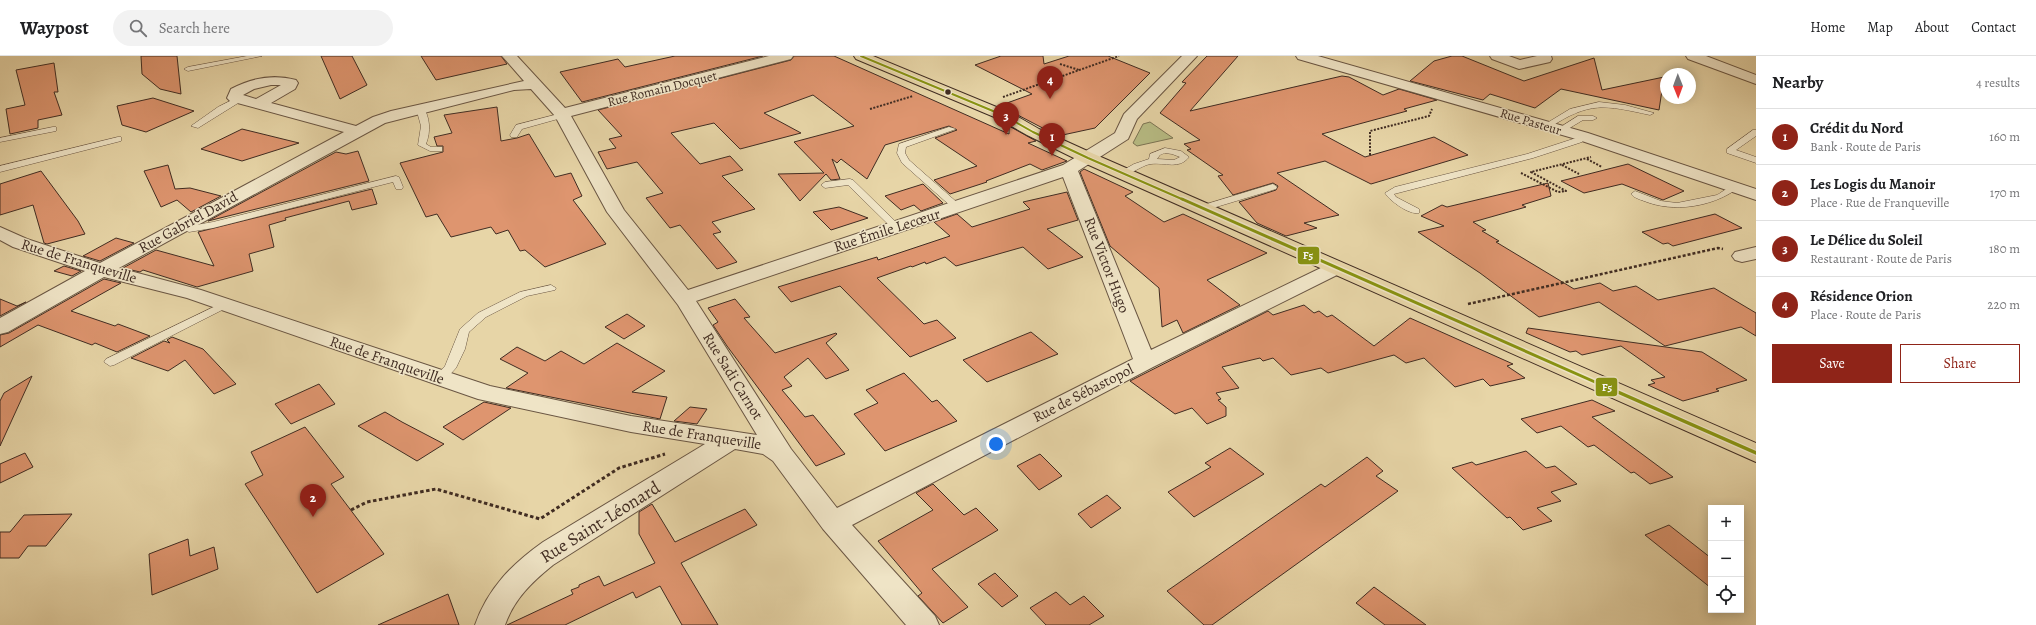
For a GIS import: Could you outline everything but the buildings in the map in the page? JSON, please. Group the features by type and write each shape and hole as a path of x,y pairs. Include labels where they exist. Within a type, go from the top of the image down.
{"main road":[{"path":"861,56 998,113 1033,132 1088,158 1756,453"}],"street":[{"name":"Rue Romain Docquet","path":"562,115 786,56"},
{"name":"Rue Émile Lecœur","path":"684,298 1069,169 1122,136 1130,117 1190,56"},
{"name":"Rue Pasteur","path":"1303,56 1430,91 1553,128 1756,195"},
{"path":"1497,56 1519,65 1545,58 1544,56"},
{"path":"1693,56 1756,80"},
{"name":"Rue Sadi Carnot","path":"511,57 562,115 616,212 684,298 782,455 832,522 924,625"},
{"path":"257,105 290,86 291,83 284,80 247,86 236,92 235,98 257,105 357,130"},
{"name":"Rue Gabriel David","path":"0,327 180,226 357,130 379,120 420,108 514,86 535,84"},
{"name":"Rue Victor Hugo","path":"1069,169 1145,362"},
{"name":"Rue de Franqueville","path":"0,233 20,243 102,270 194,294 486,393 631,424 769,446 782,455"},
{"name":"Rue de Sébastopol","path":"832,522 1145,362 1336,268"},
{"name":"Rue Saint-Léonard","path":"490,625 492,618 507,590 528,568 553,550 731,440"}],"lane":[{"path":"188,69 259,56"},
{"path":"195,126 221,109 239,100"},
{"path":"1553,128 1580,107 1590,105 1614,106 1650,113"},
{"path":"420,108 425,117 425,138 422,146 430,149 439,149"},
{"path":"514,136 519,127 562,115"},
{"path":"1553,128 1581,118 1593,118"},
{"path":"0,140 53,129"},
{"path":"952,129 902,146 901,154 905,161 957,207"},
{"path":"1756,132 1730,151 1756,160"},
{"path":"1416,211 1393,199 1390,193 1398,189 1530,156 1580,138"},
{"path":"0,169 118,139"},
{"path":"1122,173 1153,160"},
{"path":"180,226 189,230 213,225 396,179 399,187"},
{"path":"825,185 850,182 896,227"},
{"path":"1203,208 1273,187"},
{"path":"1634,194 1659,204 1677,206 1720,197 1734,187"},
{"path":"440,378 450,368 459,349 464,331 482,315 524,294 551,288"},
{"path":"110,362 224,305"}],"path":[{"path":"1001,98 1119,56"},
{"path":"1060,64 1079,70"},
{"path":"1370,155 1370,131 1429,116 1432,107 1420,100 1430,91"},
{"path":"870,109 920,94"},
{"path":"1531,172 1592,158 1586,144 1580,138"},
{"path":"1586,159 1602,167"},
{"path":"1562,165 1579,174"},
{"path":"1520,173 1558,192 1566,191 1526,170"},
{"path":"1465,305 1718,248 1749,254"},
{"path":"351,510 368,502 436,489 540,519 619,468 668,453"}],"green space":[{"path":"1150,122 1173,138 1137,146 1133,143 1143,124"}],"transit line":[{"name":"F5","path":"861,56 1005,116 1033,132 1088,158 1756,453"}],"place":[{"name":"Résidence Orion","path":"1050,99"},
{"name":"Le Délice du Soleil","path":"1006,135"},
{"name":"Crédit du Nord","path":"1052,156"},
{"name":"Les Logis du Manoir","path":"313,517"}]}
